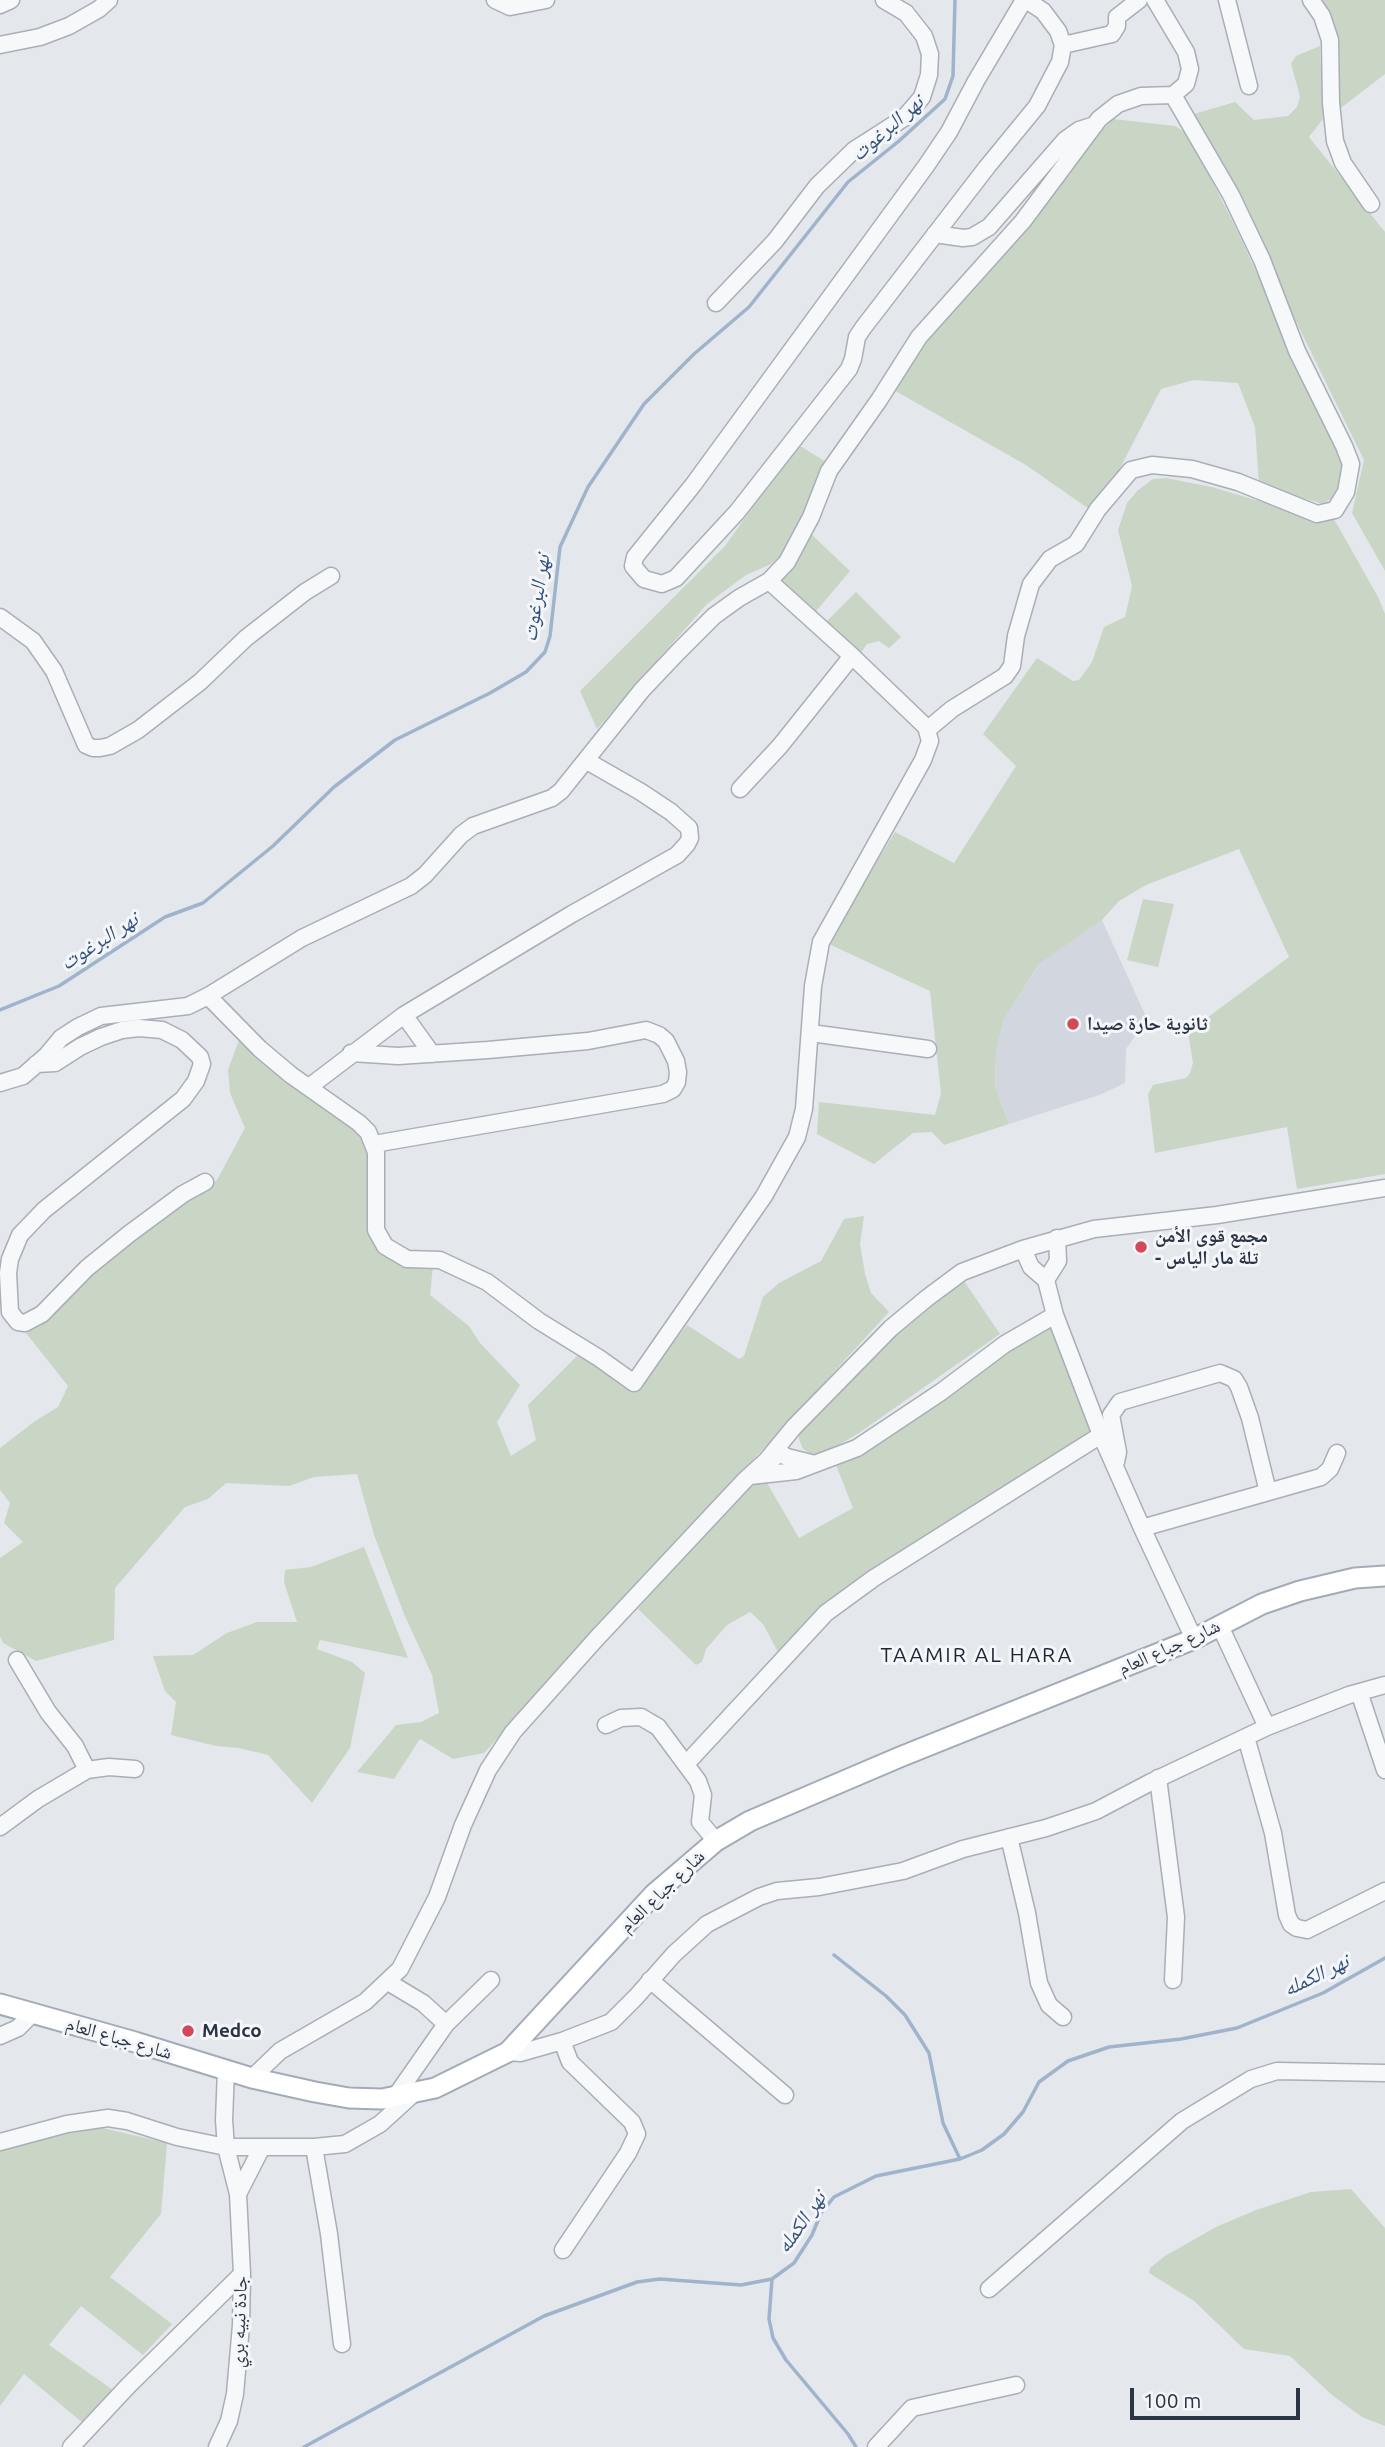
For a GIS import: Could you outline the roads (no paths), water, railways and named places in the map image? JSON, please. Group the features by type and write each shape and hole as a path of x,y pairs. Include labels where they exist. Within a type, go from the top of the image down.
{"main road":[{"name":"شارع جباع العام","path":"0,2004 252,2078 349,2098 382,2099 404,2096 446,2083 508,2052 654,1894 716,1841 750,1821 1194,1639 1262,1604 1300,1591 1355,1578 1385,1576"}],"street":[{"path":"0,5 11,0"},
{"path":"0,45 40,37 69,26 109,0"},
{"path":"495,0 510,7 546,0"},
{"path":"716,303 775,241 817,186 854,150 904,118 922,97 929,75 930,54 924,36 906,13 884,0"},
{"path":"1025,0 1043,11 1058,31 1063,45 1060,62 1037,106 860,332 849,369 737,512 676,578 662,584 644,579 633,566 635,557 693,485 926,166 949,132 1025,0"},
{"path":"1063,45 1112,34 1117,26 1117,17 1139,0"},
{"path":"0,1083 23,1076 61,1038 101,1016 188,1006 208,996 302,938 411,886 473,826 552,798 573,778 642,690 714,616 769,581 788,562 829,471 919,337 1023,221 1095,125 1118,104 1141,96 1173,95 1186,84 1190,69 1186,52 1155,0"},
{"path":"1227,0 1249,86"},
{"path":"1311,0 1326,26 1330,40 1331,103 1335,141 1343,163 1371,204"},
{"path":"927,730 952,709 1005,676 1012,666 1016,636 1035,577 1050,559 1076,544 1098,509 1131,470 1152,465 1192,469 1238,482 1317,514 1335,510 1346,492 1351,464 1344,446 1297,351 1262,260 1231,195 1173,95"},
{"path":"935,234 963,238 972,237 989,228 1065,140 1079,130 1095,125"},
{"path":"0,617 33,641 54,671 86,745 100,748 110,746 138,730 200,682 246,638 305,592 331,576"},
{"path":"208,996 260,1049 359,1123 374,1144 376,1230 385,1246 407,1259 440,1260 487,1282 539,1321 634,1383 764,1196 797,1138 804,1109 813,986 821,942 923,760 930,741 927,730 852,656 769,581"},
{"path":"740,789 780,746 852,656"},
{"path":"309,1087 404,1015 560,921 677,855 687,844 690,838 689,828 671,812 587,761"},
{"path":"404,1015 432,1054"},
{"path":"36,1065 55,1063 101,1037 139,1028 162,1030 182,1040 200,1057 202,1064 196,1082 183,1099 44,1210 20,1234 10,1259 8,1273 10,1312 18,1322 25,1323 42,1314 87,1268 183,1194 205,1181"},
{"path":"351,1053 398,1056 432,1054 560,1044 646,1030 666,1041 676,1062 678,1072 673,1089 663,1094 374,1144"},
{"path":"811,1033 928,1049"},
{"path":"252,2078 281,2050 354,2010 400,1969 437,1897 488,1770 513,1732 597,1638 789,1434 891,1328 927,1298 962,1272 1023,1249 1094,1229 1217,1215 1385,1188"},
{"path":"1046,1280 1058,1261 1057,1238"},
{"path":"1023,1249 1031,1267 1046,1280 1055,1315 1101,1435 1194,1639"},
{"path":"750,1476 796,1472 857,1448 941,1392 1004,1344 1055,1315"},
{"path":"1116,1465 1118,1452 1111,1415 1120,1402 1220,1373 1234,1379 1239,1387 1250,1418 1268,1492"},
{"path":"789,1434 789,1448 798,1460"},
{"path":"685,1764 826,1613 874,1578 1101,1435"},
{"path":"775,1451 815,1464"},
{"path":"775,1451 778,1468 785,1472"},
{"path":"1142,1528 1326,1474 1337,1453"},
{"path":"1220,1626 1267,1727"},
{"path":"17,1660 48,1712 75,1746 87,1770"},
{"path":"508,2052 520,2053 562,2041 611,2022 674,1954 707,1924 759,1897 777,1891 819,1887 903,1871 964,1849 1046,1828 1096,1811 1267,1727 1359,1692 1385,1685"},
{"path":"1359,1692 1385,1770"},
{"path":"606,1725 621,1718 641,1717 658,1727 698,1780 703,1795 700,1822 716,1841"},
{"path":"1246,1737 1273,1833 1287,1915 1292,1924 1302,1930 1318,1926 1385,1891"},
{"path":"1,1825 87,1770 117,1766 135,1769"},
{"path":"1157,1779 1176,1917 1173,1980"},
{"path":"1009,1837 1027,1913 1039,1983 1049,2006 1062,2017"},
{"path":"0,2142 67,2124 108,2118 226,2147 314,2147 345,2144 380,2124 404,2096 446,2024 491,1980"},
{"path":"650,1980 785,2095"},
{"path":"388,1982 424,2003 446,2024"},
{"path":"0,2036 18,2028 33,2013"},
{"path":"562,2041 570,2062 632,2122 637,2134 628,2153 563,2250"},
{"name":"جادة نبيه بري","path":"215,2444 229,2421 235,2394 241,2325 242,2274 238,2194 226,2147 223,2096 226,2070"},
{"path":"989,2289 1182,2121 1251,2078 1277,2071 1385,2073"},
{"name":"جادة نبيه بري","path":"238,2194 262,2147"},
{"path":"314,2147 329,2234 342,2344"},
{"path":"71,2447 129,2385 242,2274"},
{"path":"876,2447 912,2408 1016,2385"}],"waterway":[{"name":"نهر البرغوت","path":"0,1010 59,986 165,917 203,903 273,846 334,787 395,740 526,672 545,652 550,636 560,547 588,487 644,404 694,354 749,307 848,182 945,99 953,76 955,0"},
{"path":"834,1955 886,1996 905,2015 929,2053 943,2123 960,2159"},
{"name":"نهر الكمله","path":"304,2447 544,2316 637,2282 660,2279 741,2285 772,2279 794,2263 812,2235 821,2213 834,2197 876,2176 960,2159 982,2150 1004,2134 1023,2112 1039,2082 1068,2061 1109,2047 1181,2039 1237,2028 1323,1993 1385,1958"},
{"path":"772,2279 769,2319 773,2338 786,2360 856,2447"}],"place":[{"name":"ثانوية حارة صيدا","path":"1073,1024"},
{"name":"مجمع قوى الأمن - تلة مار الياس","path":"1141,1247"},
{"name":"Medco","path":"188,2031"}],"district":[{"name":"TAAMIR AL HARA","path":"977,1655"}]}
